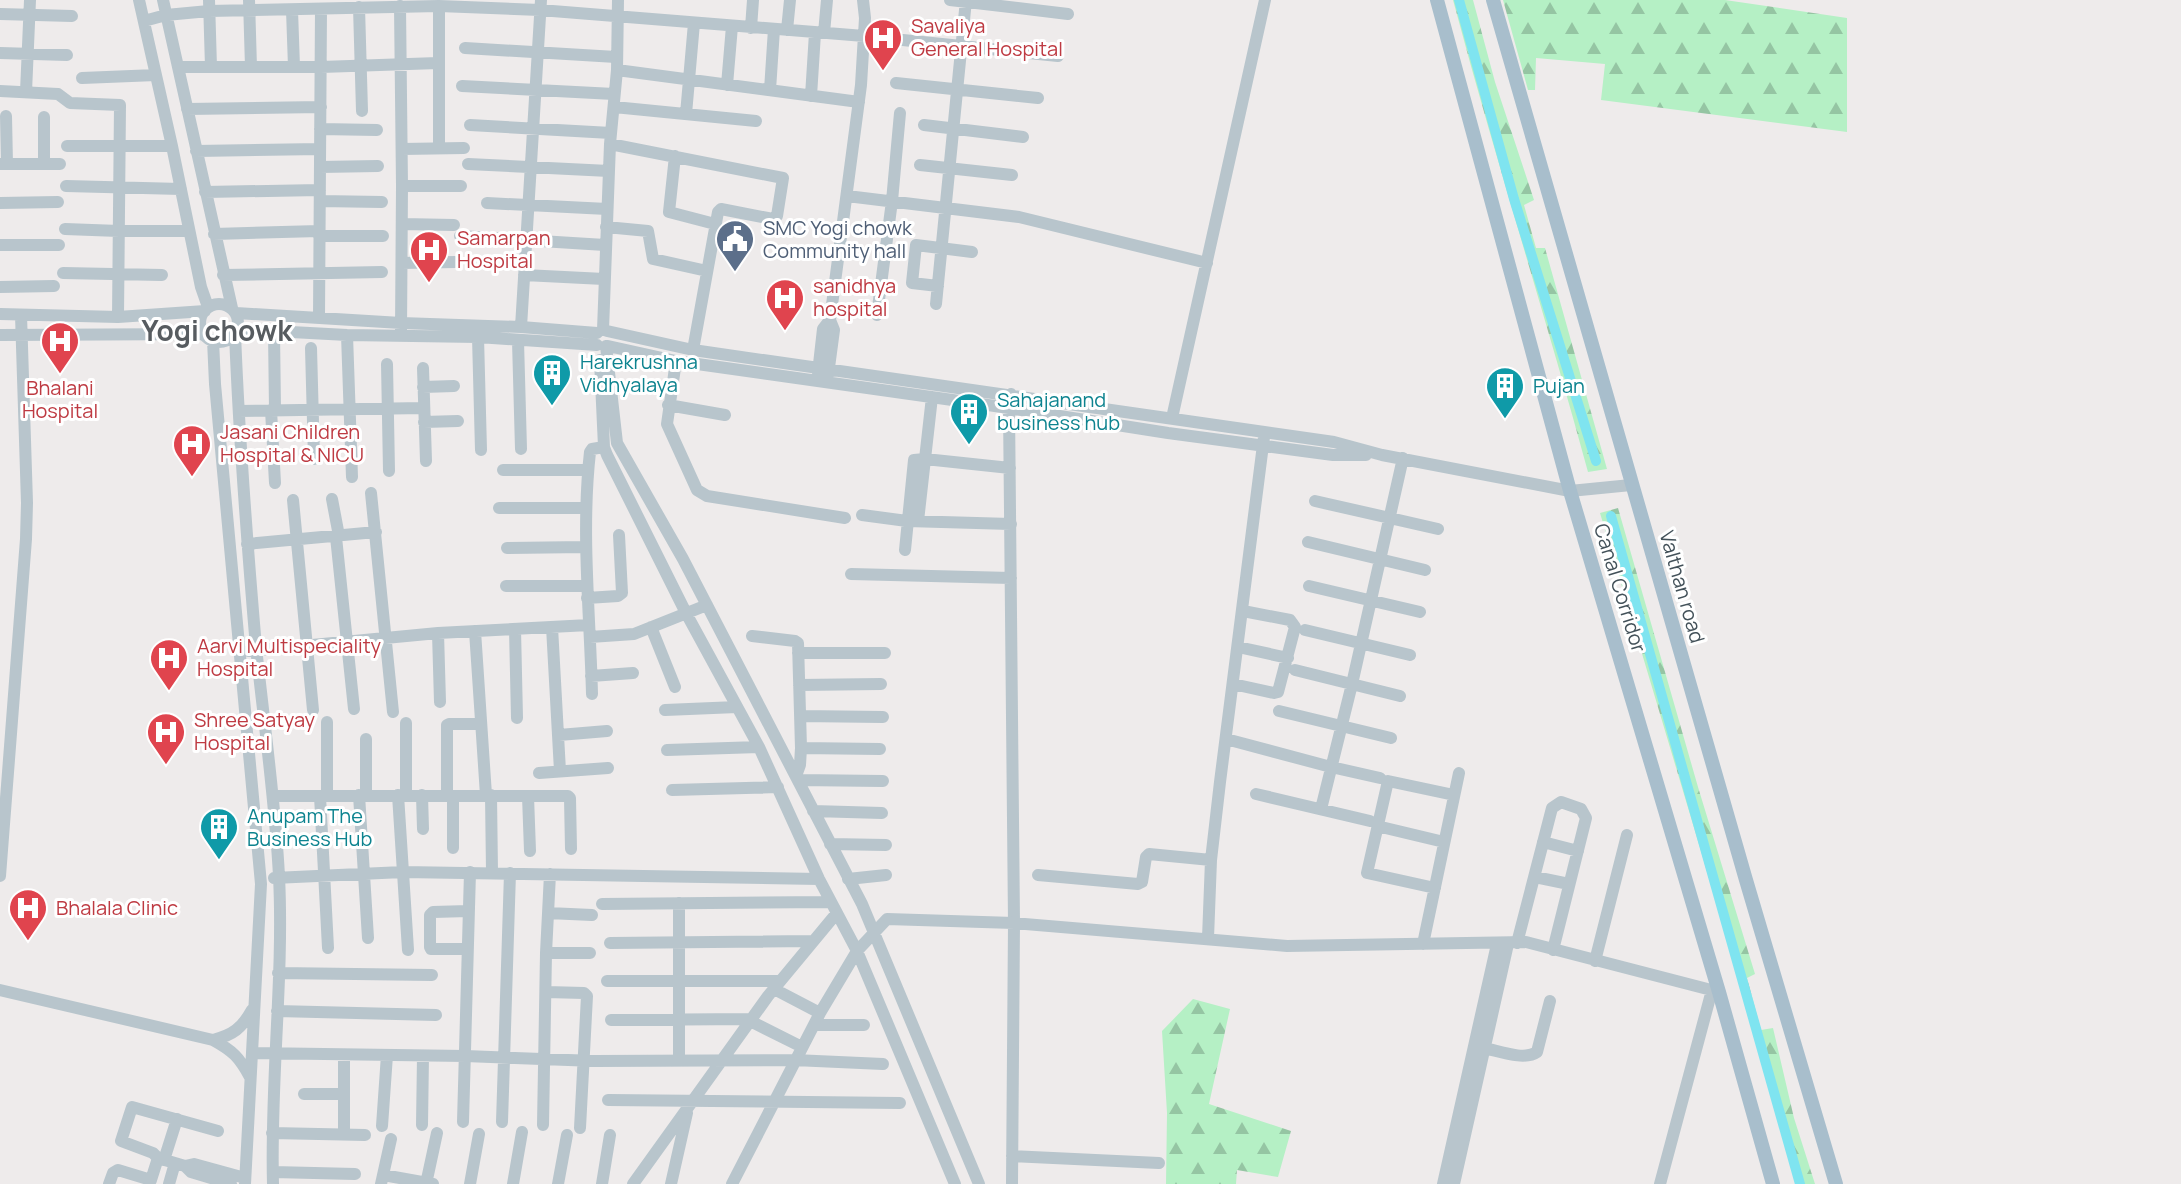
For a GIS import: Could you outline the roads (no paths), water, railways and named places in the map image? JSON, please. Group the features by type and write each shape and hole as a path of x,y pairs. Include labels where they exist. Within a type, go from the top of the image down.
{"main road":[{"name":"Canal Corridor","path":"1437,0 1570,491 1773,1184"},
{"name":"Valthan road","path":"1493,0 1631,485 1836,1184"}],"street":[{"path":"26,92 30,0"},
{"path":"139,0 207,309 201,324 208,337 216,398 260,879 245,1181 194,1164 171,1161"},
{"path":"163,0 223,275 238,324 239,411 247,544 279,878 273,1178 355,1174"},
{"path":"618,0 605,245 604,447 686,613 759,747 819,879 857,951 955,1184"},
{"path":"751,28 753,0"},
{"path":"770,90 780,30 790,0"},
{"path":"811,96 827,0"},
{"path":"823,375 823,329 830,320 859,102 865,18 863,0"},
{"path":"865,18 874,0"},
{"path":"950,0 1068,14"},
{"path":"1172,418 1265,0"},
{"path":"936,304 966,1"},
{"path":"401,329 400,64 406,4"},
{"path":"249,5 251,67"},
{"path":"362,111 360,65 364,5"},
{"path":"144,21 209,6 540,5 616,17 864,36 1058,56"},
{"path":"521,327 540,5"},
{"path":"209,6 211,67"},
{"path":"289,6 294,67"},
{"path":"319,317 321,67 325,6"},
{"path":"439,6 439,148"},
{"path":"0,14 72,16"},
{"path":"686,114 694,23"},
{"path":"727,85 732,26"},
{"path":"465,48 537,51 616,63 688,79 859,102"},
{"path":"0,53 67,55"},
{"path":"178,67 438,63"},
{"path":"82,78 156,75"},
{"path":"896,83 1038,98"},
{"path":"462,86 535,89 686,114 756,121"},
{"path":"0,91 59,94 70,103 120,105 118,317"},
{"path":"187,109 321,107"},
{"path":"877,315 900,113"},
{"path":"6,116 3,164 60,164"},
{"path":"44,117 44,164"},
{"path":"470,125 610,138 675,156 783,178 775,218 721,209 718,212 693,350"},
{"path":"924,125 1023,137"},
{"path":"320,129 377,130"},
{"path":"67,146 172,146"},
{"path":"402,149 464,148"},
{"path":"196,151 320,149"},
{"path":"675,156 669,212 715,224"},
{"path":"468,164 609,171"},
{"path":"920,165 1012,175"},
{"path":"320,167 378,166"},
{"path":"66,186 181,189"},
{"path":"402,186 461,186"},
{"path":"205,192 320,196 382,202"},
{"path":"847,196 1019,217 1207,263"},
{"path":"0,203 58,202"},
{"path":"487,203 607,209"},
{"path":"402,224 527,240 605,245"},
{"path":"606,227 648,231 653,259 707,271"},
{"path":"65,229 189,231"},
{"path":"214,234 383,236"},
{"path":"0,245 59,245"},
{"path":"938,286 912,283 917,245 972,252"},
{"path":"402,263 455,262"},
{"path":"223,275 382,272"},
{"path":"63,273 162,275"},
{"path":"524,275 604,279"},
{"path":"0,287 54,286"},
{"path":"0,314 118,317 207,309 220,304 234,311 319,317 518,341 603,340 676,361 823,375 1010,401 1172,418 1333,455 1403,458 1570,491 1631,485"},
{"path":"0,876 26,539 21,315"},
{"path":"0,335 208,337 225,341 236,331 347,335 401,329 521,327 693,350 932,397 1010,401 1168,433 1264,438"},
{"path":"274,332 275,483"},
{"path":"347,335 352,477"},
{"path":"478,337 481,450"},
{"path":"603,340 617,443 707,605 875,931 979,1184"},
{"path":"518,341 521,449"},
{"path":"311,348 314,459"},
{"path":"676,361 668,405 668,428 700,493 845,518"},
{"path":"387,364 389,471"},
{"path":"423,368 426,461"},
{"path":"423,387 454,386"},
{"path":"925,459 932,397"},
{"path":"1010,401 1014,923 1012,1184"},
{"path":"668,405 725,415"},
{"path":"239,411 423,408"},
{"path":"424,422 458,421"},
{"path":"1208,938 1211,860 1264,438"},
{"path":"592,694 586,508 590,452 604,447"},
{"path":"1321,809 1403,458"},
{"path":"905,550 912,521 913,460 1010,468"},
{"path":"503,470 588,470"},
{"path":"371,493 393,712"},
{"path":"332,499 354,709"},
{"path":"293,500 313,710"},
{"path":"1315,501 1438,529"},
{"path":"499,508 586,508"},
{"path":"862,515 912,521 1011,524"},
{"path":"247,544 376,532"},
{"path":"506,586 618,596 622,593 619,535"},
{"path":"1308,542 1425,570"},
{"path":"507,548 585,547"},
{"path":"851,574 1011,578"},
{"path":"1309,586 1420,612"},
{"path":"239,652 438,633 552,627 629,635 707,605"},
{"path":"1233,684 1276,693 1280,690 1295,627 1293,622 1243,611"},
{"path":"552,627 560,771"},
{"path":"651,627 675,687"},
{"path":"515,629 517,718"},
{"path":"1305,630 1410,655"},
{"path":"475,631 492,872"},
{"path":"438,633 440,702"},
{"path":"752,636 796,641 801,748 797,778"},
{"path":"1238,647 1288,658"},
{"path":"798,653 885,653"},
{"path":"1295,670 1400,696"},
{"path":"591,676 633,673"},
{"path":"799,685 881,684"},
{"path":"665,710 737,707"},
{"path":"1279,711 1391,738"},
{"path":"800,716 883,717"},
{"path":"327,722 324,876 328,948"},
{"path":"406,723 402,795 408,950"},
{"path":"453,848 447,725 481,724"},
{"path":"559,735 607,731"},
{"path":"366,739 363,874 368,938"},
{"path":"1226,739 1380,778"},
{"path":"667,750 759,747"},
{"path":"801,748 880,749"},
{"path":"539,773 608,768"},
{"path":"1423,944 1459,773"},
{"path":"797,778 883,781"},
{"path":"1435,888 1367,873 1374,823 1388,781 1454,795"},
{"path":"672,790 778,787"},
{"path":"1256,794 1444,842"},
{"path":"422,795 423,829"},
{"path":"273,796 569,797 571,849"},
{"path":"528,796 530,851"},
{"path":"1443,1184 1507,944 1521,928 1552,808 1561,802 1581,809 1586,818 1553,950"},
{"path":"813,811 882,813"},
{"path":"1595,961 1627,835"},
{"path":"1543,842 1578,851"},
{"path":"830,844 886,845"},
{"path":"1038,875 1138,884 1142,882 1149,854 1211,860"},
{"path":"260,879 403,872 819,879"},
{"path":"463,1122 470,872"},
{"path":"502,1122 510,873"},
{"path":"543,1125 550,874"},
{"path":"848,879 886,875"},
{"path":"1535,877 1569,884"},
{"path":"679,903 679,1060"},
{"path":"602,904 833,908"},
{"path":"633,1184 833,908"},
{"path":"467,949 430,948 430,915 433,912 468,911"},
{"path":"548,913 592,915"},
{"path":"732,1184 817,1019 857,951 887,919 1014,923 1287,946 1526,942 1715,991 1660,1184"},
{"path":"610,943 812,941"},
{"path":"1454,1184 1507,944"},
{"path":"546,953 590,953"},
{"path":"278,973 432,975"},
{"path":"607,981 777,985 817,1019 864,1025"},
{"path":"0,990 213,1040 231,1050 250,1078"},
{"path":"546,992 586,995 580,1128"},
{"path":"1484,1048 1532,1056 1537,1052 1550,1001"},
{"path":"213,1040 231,1035 243,1026 254,1005"},
{"path":"277,1011 436,1015"},
{"path":"611,1020 751,1020 802,1047"},
{"path":"252,1053 585,1061 794,1060 883,1064"},
{"path":"344,1055 344,1134"},
{"path":"382,1126 387,1055"},
{"path":"422,1125 423,1056"},
{"path":"304,1094 344,1094"},
{"path":"608,1100 690,1104 774,1100 900,1103"},
{"path":"671,1184 690,1104"},
{"path":"218,1131 135,1107 131,1109 121,1141 191,1172 231,1184"},
{"path":"169,1184 177,1119"},
{"path":"513,1184 522,1132"},
{"path":"272,1133 365,1135"},
{"path":"391,1139 382,1179 429,1184 437,1133"},
{"path":"470,1184 479,1134"},
{"path":"558,1184 567,1135"},
{"path":"602,1184 610,1135"},
{"path":"1012,1156 1159,1163"},
{"path":"109,1184 115,1170 150,1182 171,1161"}],"waterway":[{"path":"1459,0 1514,199 1596,461"},
{"path":"1611,516 1800,1184"}],"place":[{"name":"Savaliya General Hospital","path":"883,72"},
{"name":"SMC Yogi chowk Community hall","path":"735,273"},
{"name":"Samarpan Hospital","path":"429,284"},
{"name":"sanidhya hospital","path":"785,332"},
{"name":"Bhalani Hospital","path":"60,375"},
{"name":"Harekrushna Vidhyalaya","path":"552,407"},
{"name":"Pujan","path":"1505,420"},
{"name":"Sahajanand business hub","path":"969,446"},
{"name":"Jasani Children Hospital & NICU","path":"192,478"},
{"name":"Aarvi Multispeciality Hospital","path":"169,692"},
{"name":"Shree Satyay Hospital","path":"166,766"},
{"name":"Anupam The Business Hub","path":"219,861"},
{"name":"Bhalala Clinic","path":"28,942"}],"district":[{"name":"Yogi chowk","path":"217,331"}]}
